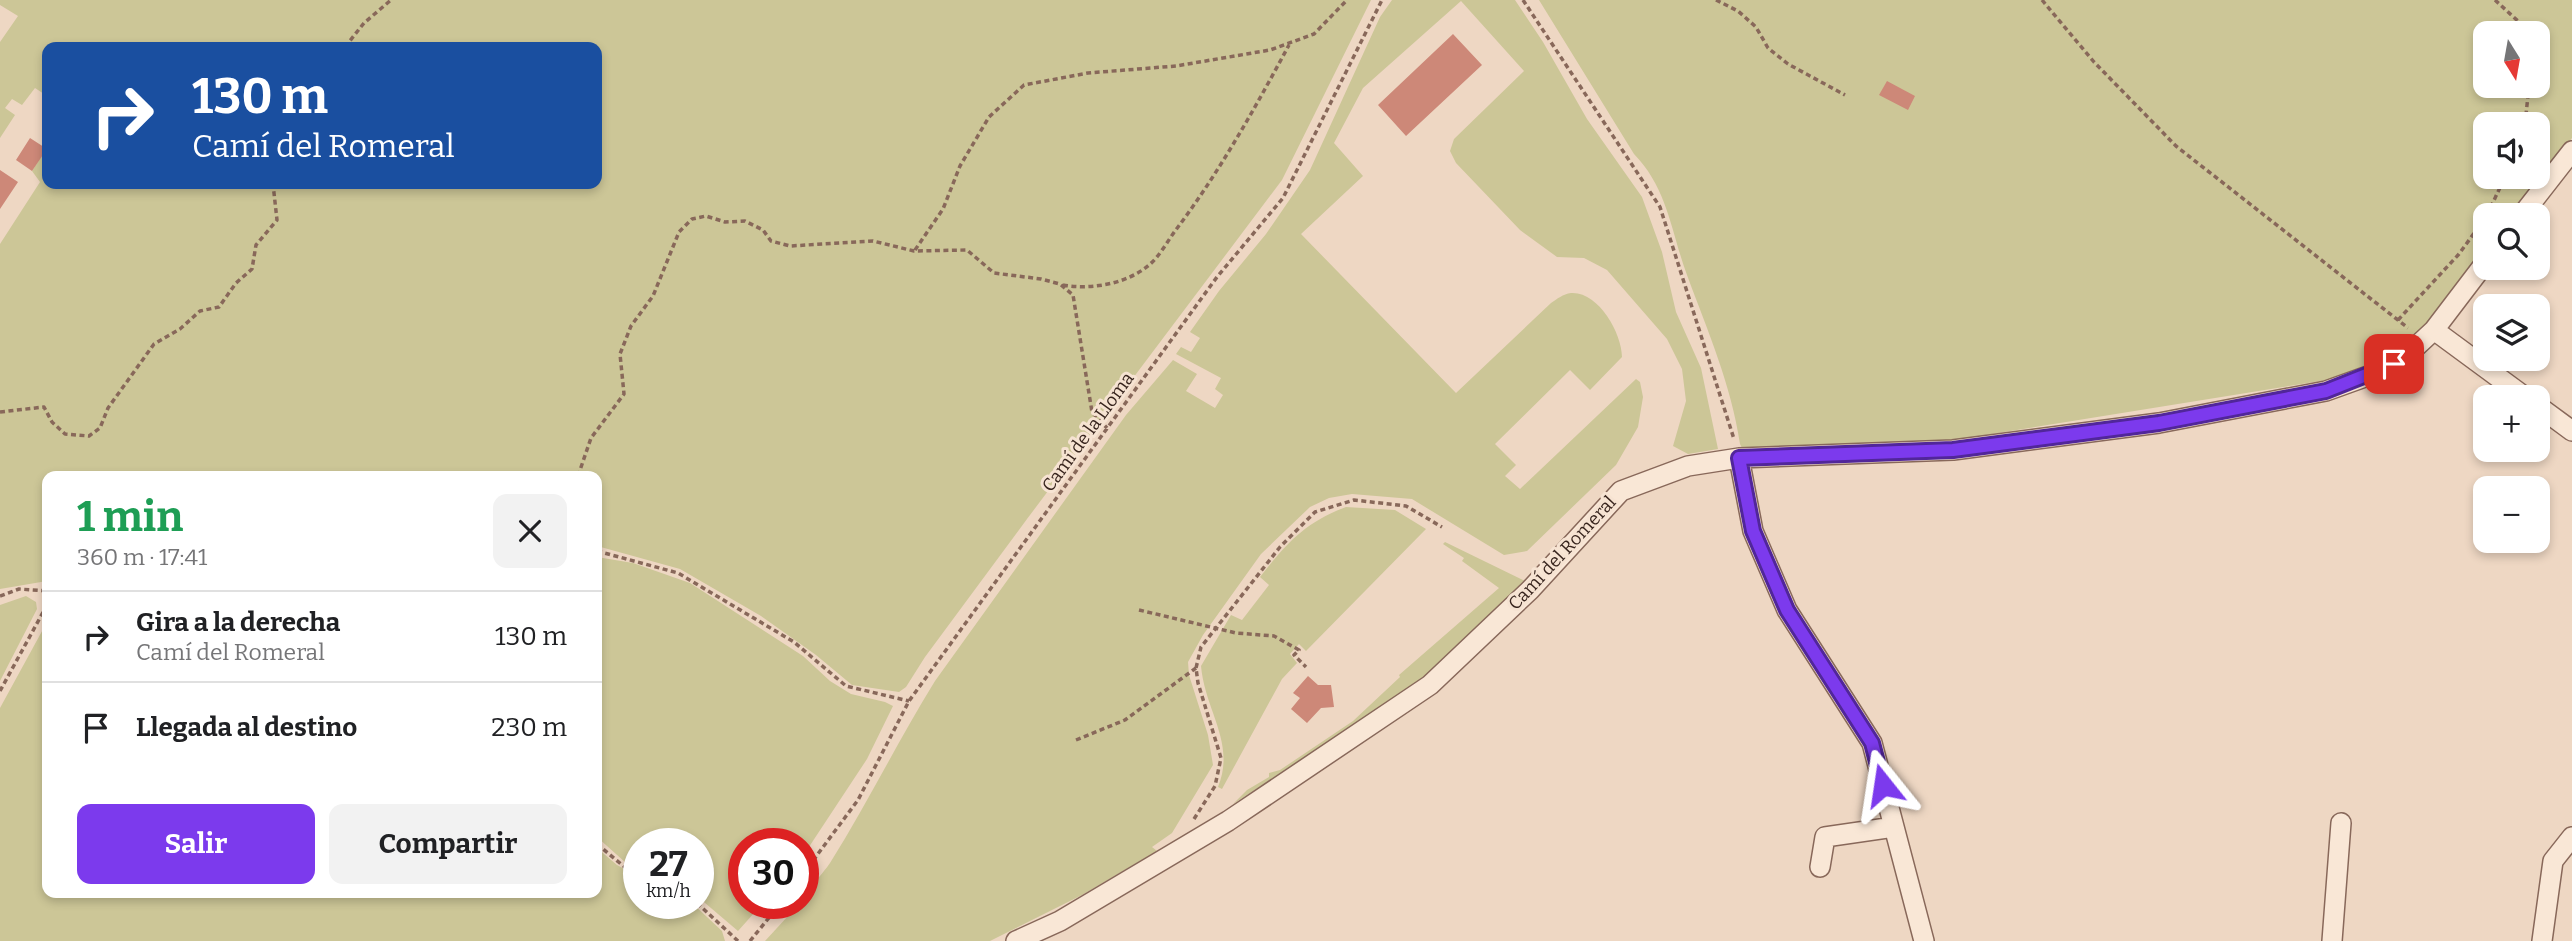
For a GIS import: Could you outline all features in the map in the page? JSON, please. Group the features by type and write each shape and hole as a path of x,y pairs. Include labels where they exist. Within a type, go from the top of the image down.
{"street":[{"path":"2531,203 2572,151"},
{"name":"Camí del Romeral","path":"1016,941 1060,921 1190,844 1300,775 1430,685 1530,590 1621,491 1688,466 1739,458 1953,450 2159,423 2326,391 2394,364 2428,335 2473,279"},
{"path":"2428,335 2506,385"},
{"path":"2550,415 2572,431"},
{"path":"1739,458 1753,531 1787,610 1872,743 1924,941"},
{"path":"2332,941 2341,823"},
{"path":"1820,867 1825,837 1894,827"},
{"path":"2542,941 2553,861 2572,837"}],"path":[{"path":"349,42 364,23 391,0"},
{"path":"914,251 943,209 960,166 989,117 1024,85 1088,73 1176,66 1270,50 1314,34 1347,0"},
{"name":"Camí de la Lloma","path":"819,852 858,800 909,701 1217,277 1283,198 1382,0"},
{"path":"1523,0 1660,207 1739,458"},
{"path":"1716,0 1738,11 1756,27 1768,48 1788,64 1845,94"},
{"path":"2042,0 2094,62 2176,146 2398,320 2428,335"},
{"path":"2495,0 2518,21"},
{"path":"580,471 591,438 624,394 620,354 631,326 653,296 679,232 692,219 706,216 726,222 745,221 764,230 771,241 790,246 873,241 914,251 967,250 1003,276 1041,279 1082,289 1117,282 1149,265 1191,210 1258,102 1290,43"},
{"path":"0,412 44,407 52,422 65,434 89,436 100,428 108,408 154,344 180,329 200,311 219,307 236,283 252,269 257,245 277,220 274,189"},
{"path":"2398,320 2459,254 2473,235"},
{"path":"1060,284 1073,295 1092,412 1108,429"},
{"path":"1190,844 1193,821 1214,786 1221,758 1206,713 1196,668 1201,647 1219,628 1280,547 1315,512 1354,500 1406,506 1442,527"},
{"path":"602,552 678,573 794,642 846,686 909,701"},
{"path":"0,596 19,589 42,591"},
{"path":"1139,610 1236,633 1274,636 1299,650 1294,655 1306,667"},
{"path":"0,691 42,614"},
{"path":"1076,740 1125,720 1196,668"},
{"path":"602,848 623,866"},
{"path":"714,919 738,941"},
{"path":"750,941 768,919"}],"shaded area":[{"path":"0,0 1371,0 1282,180 1027,519 925,657 906,687 899,692 852,685 816,655 761,616 680,569 602,547 602,471 42,471 42,582 0,589 0,244 40,182 32,171 42,156 42,189 602,189 602,42 42,42 42,93 35,88 22,105 12,99 5,108 15,115 0,138 0,42 18,16 0,5"},
{"path":"1392,0 1515,0 1543,42 1587,119 1642,197 1662,252 1676,312 1701,368 1718,449 1688,454 1673,446 1686,401 1682,369 1667,339 1607,270 1584,258 1557,257 1520,230 1456,163 1450,151 1454,139 1524,71 1461,1 1363,88 1334,143 1363,176 1301,234 1456,393 1551,303 1571,293 1590,299 1607,315 1618,337 1622,357 1590,390 1570,370 1495,444 1516,465 1505,476 1520,489 1636,379 1640,382 1643,397 1638,427 1616,465 1527,551 1504,555 1412,499 1352,494 1329,498 1310,507 1261,554 1203,635 1188,662 1189,675 1208,735 1213,765 1172,833 1152,847 1157,851 1082,895 990,941 765,941 785,919 819,919 819,877 857,818 935,681 1126,415 1173,360 1197,374 1186,391 1215,408 1223,395 1215,389 1221,378 1176,354 1181,347 1191,352 1200,338 1190,332 1219,291 1266,234 1310,170 1380,17"},
{"path":"1539,0 2572,0 2572,138 2550,166 2550,112 2473,112 2473,189 2532,189 2521,203 2473,203 2473,264 2424,327 2394,353 2333,379 1967,438 1887,447 1744,452 1711,338 1661,196 1645,167 1634,154"},
{"path":"1346,507 1395,510 1426,529 1306,651 1299,644 1290,654 1297,663 1282,679 1222,789 1218,787 1223,771 1222,741 1201,666 1231,615 1242,620 1269,585 1260,577 1279,554 1307,527"},
{"path":"1445,542 1527,582 1431,676 1233,804 1247,790 1269,777 1269,773 1280,770 1353,721 1400,677 1399,675 1499,588 1462,561 1464,558 1443,544"},
{"path":"602,558 633,563 690,583 803,656 830,681 851,694 893,706 867,759 819,832 819,828 728,828 728,919 749,919 738,931 714,911 714,828 623,828 623,860 602,841"},
{"path":"26,596 36,602 37,609 0,681 0,605"},
{"path":"42,631 42,898 602,898 602,852 623,868 623,919 709,919 722,931 725,941 0,941 0,708"}],"building":[{"path":"1453,34 1482,65 1406,136 1378,105"},
{"path":"1887,81 1915,96 1908,110 1879,95"},
{"path":"30,138 42,146 42,156 32,171 16,160"},
{"path":"0,170 18,182 0,209"},
{"path":"1308,676 1318,685 1331,685 1334,707 1321,708 1307,723 1291,709 1300,698 1293,693"}],"route":[{"path":"1883,785 1872,743 1787,610 1753,531 1739,458 1953,450 2159,423 2326,391 2394,364"}]}
